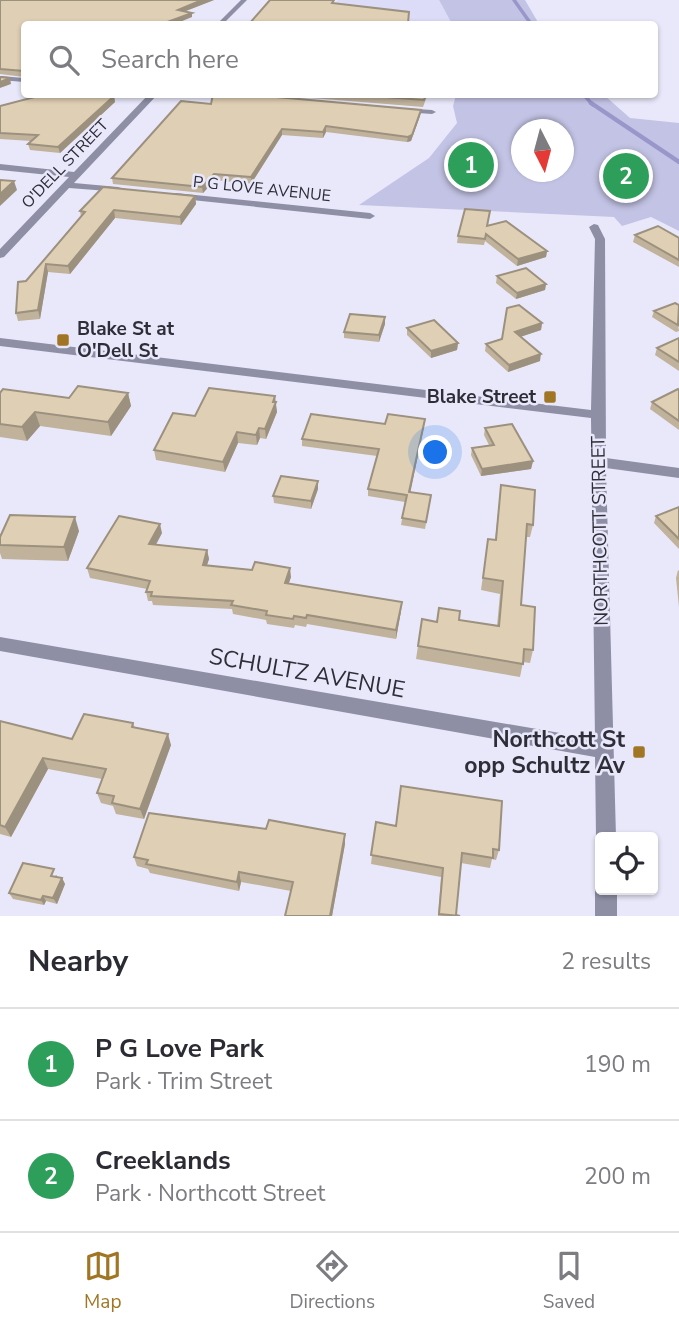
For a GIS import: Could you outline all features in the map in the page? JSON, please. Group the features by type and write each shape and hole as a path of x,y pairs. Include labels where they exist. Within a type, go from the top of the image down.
{"street":[{"path":"223,21 244,0"},
{"path":"0,78 21,80"},
{"name":"O'DELL STREET","path":"0,255 150,98"},
{"path":"392,109 432,112"},
{"path":"0,167 76,175"},
{"path":"67,185 127,191"},
{"name":"P G LOVE AVENUE","path":"168,195 370,216"},
{"name":"NORTHCOTT STREET","path":"594,227 600,239 598,415 606,832"},
{"path":"0,342 598,415"},
{"path":"599,462 679,473"},
{"name":"SCHULTZ AVENUE","path":"0,644 605,750"},
{"path":"606,895 606,916"}],"shaded area":[{"path":"338,0 439,0 450,21 323,21"},
{"path":"439,0 525,0 537,21 450,21"},
{"path":"455,98 607,98 630,118 679,123 679,231 651,217 622,226 614,217 359,205 429,158 457,123 453,106"}],"building":[{"path":"0,0 202,0 178,10 192,13 170,21 21,21 21,71 0,69"},
{"path":"270,0 334,0 332,3 409,12 408,21 252,21"},
{"path":"31,98 112,98 58,147 28,144 38,135 0,133 0,106"},
{"path":"212,98 287,98 421,110 412,135 408,137 326,126 323,132 282,129 251,177 214,174 202,187 112,178 181,101 211,104"},
{"path":"0,180 14,181 0,194"},
{"path":"103,187 195,196 180,217 114,210 68,266 46,264 38,310 16,313 18,282 26,281 85,212 80,211"},
{"path":"465,209 490,211 487,226 506,221 547,251 518,259 486,234 485,239 458,236"},
{"path":"658,226 679,238 679,260 635,235"},
{"path":"526,268 546,284 517,293 497,276"},
{"path":"675,303 679,305 678,325 654,311"},
{"path":"519,305 542,323 515,332 541,354 509,365 486,344 502,339 507,308"},
{"path":"350,314 385,317 379,335 344,332"},
{"path":"434,320 458,343 431,351 407,328"},
{"path":"679,338 679,362 657,348"},
{"path":"78,386 128,393 108,422 35,412 22,427 0,424 0,393 3,389 69,398"},
{"path":"209,388 275,396 273,402 276,402 265,429 259,428 256,435 237,432 223,462 154,450 173,413 195,416"},
{"path":"679,390 679,421 652,402"},
{"path":"311,414 385,424 388,414 425,419 409,492 431,495 426,522 402,518 407,495 368,489 379,449 302,439"},
{"path":"512,424 533,461 482,469 472,448 494,445 485,428"},
{"path":"281,476 318,481 311,501 273,496"},
{"path":"501,485 535,490 533,525 527,524 521,605 535,607 533,650 524,649 523,664 418,646 422,619 437,622 439,608 460,611 459,620 499,626 503,581 483,578 488,539 496,540"},
{"path":"679,507 679,539 656,516"},
{"path":"10,515 75,517 64,547 0,545 0,537"},
{"path":"119,516 160,524 149,544 207,550 203,565 252,570 255,562 290,568 285,583 402,602 396,630 307,615 306,618 294,616 293,619 266,615 267,611 231,605 233,601 151,596 152,592 146,592 150,581 87,568"},
{"path":"84,714 133,723 132,727 168,734 140,809 112,803 114,796 97,793 106,769 43,758 5,827 0,825 0,721 72,739"},
{"path":"401,786 502,801 499,850 493,849 493,858 462,853 456,915 460,916 439,914 443,868 371,855 376,822 396,826"},
{"path":"149,813 266,829 269,820 345,834 330,916 285,916 293,882 239,872 237,882 146,864 148,860 134,857"},
{"path":"23,863 54,869 51,876 62,878 53,898 43,896 41,900 9,893"}],"waterway":[{"path":"514,0 529,21"},
{"path":"587,98 591,103"},
{"path":"591,103 679,162"}],"place":[{"name":"P G Love Park","path":"471,165"},
{"name":"Creeklands","path":"626,176"},
{"name":"Blake St at O'Dell St","path":"63,340"},
{"name":"Blake Street","path":"550,397"},
{"name":"Northcott St opp Schultz Av","path":"639,752"}]}
